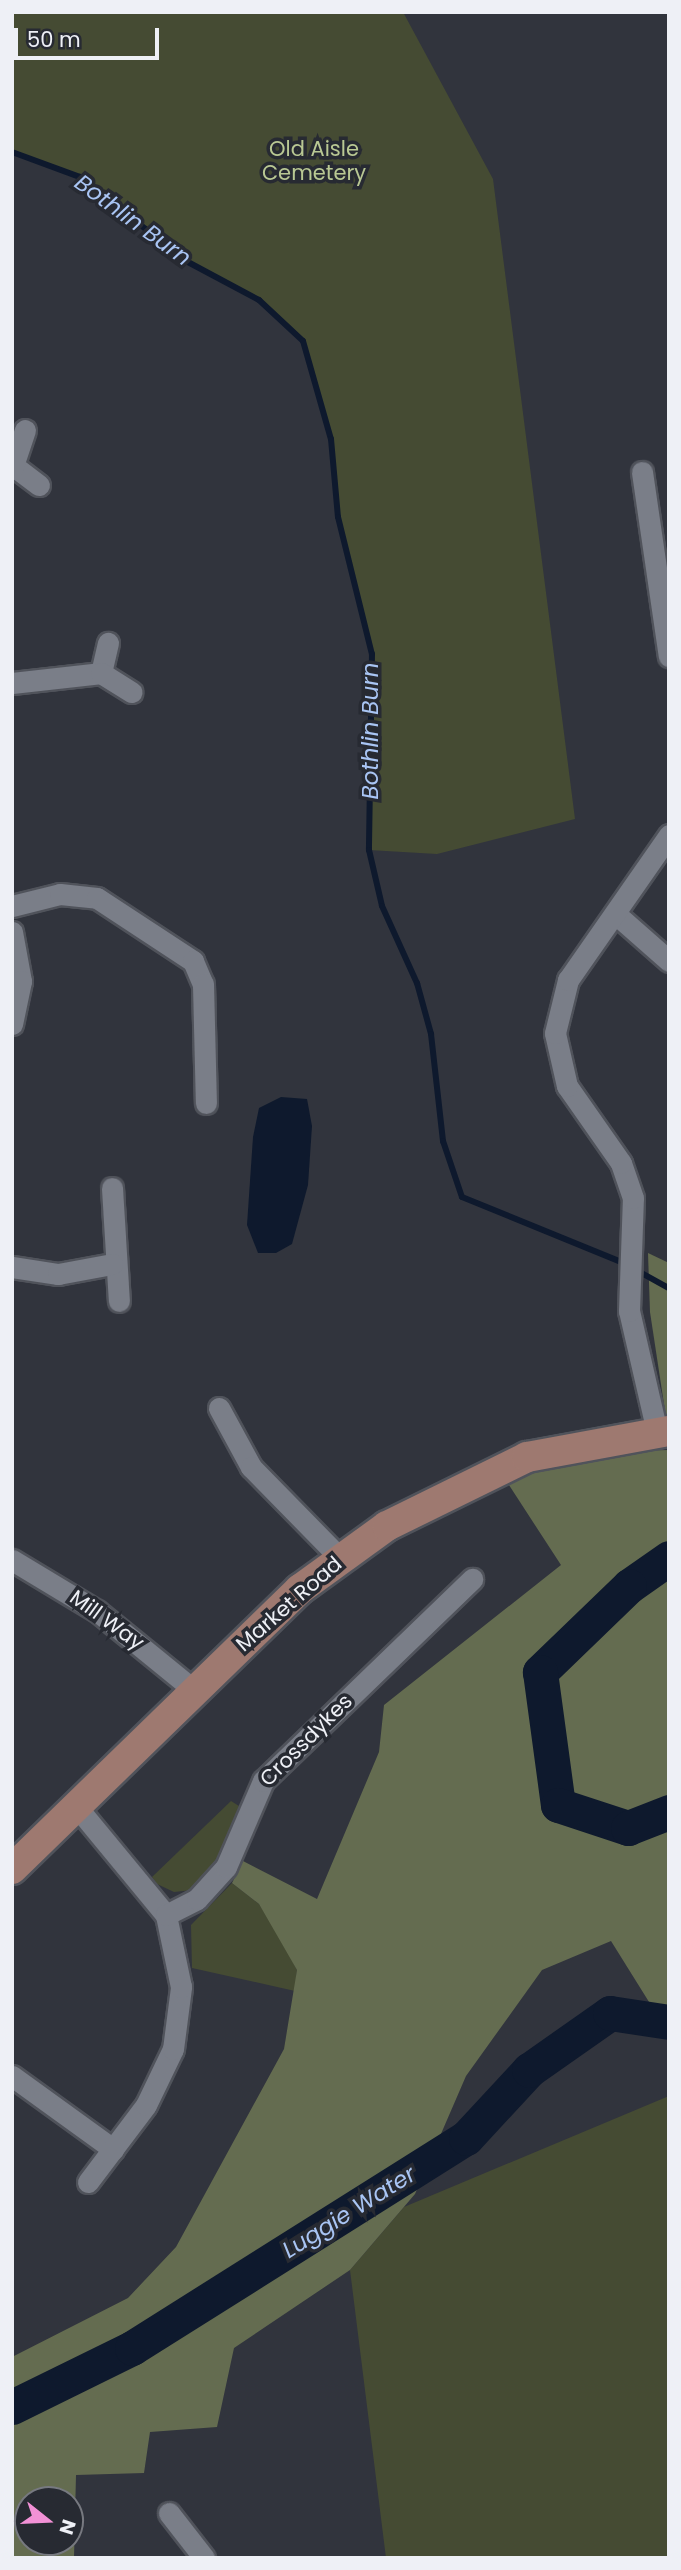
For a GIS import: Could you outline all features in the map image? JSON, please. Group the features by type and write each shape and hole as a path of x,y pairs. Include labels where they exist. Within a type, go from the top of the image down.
{"street":[{"path":"25,430 13,468 39,485"},
{"path":"642,472 669,656"},
{"path":"101,673 108,643"},
{"path":"12,683 101,673 132,692"},
{"path":"663,1432 628,1293 636,1238 634,1198 621,1163 567,1086 556,1048 568,980 618,916 669,835"},
{"path":"12,906 60,894 97,898 193,961 203,984 206,1103"},
{"path":"618,916 669,961"},
{"path":"12,932 21,981 12,1024"},
{"path":"112,1188 112,1264 119,1301"},
{"path":"12,1267 58,1273 112,1264"},
{"path":"219,1408 251,1467 340,1558"},
{"name":"Market Road","path":"12,1869 194,1690 340,1558 480,1475 574,1445 663,1432"},
{"name":"Mill Way","path":"12,1560 105,1617 194,1690"},
{"name":"Crossdykes","path":"166,1914 197,1899 226,1867 263,1781 472,1579"},
{"path":"76,1806 166,1914 181,1987 173,2049 146,2105 88,2182"},
{"path":"12,2076 113,2149"},
{"path":"169,2513 204,2558"}],"green space":[{"name":"Old Aisle Cemetery","path":"12,12 403,12 493,179 575,819 437,854 369,850 372,654 338,517 331,439 303,341 259,300 186,261 80,177 12,152"},
{"path":"648,1253 669,1263 669,1437 650,1312"},
{"path":"669,1450 669,2034 611,1941 542,1970 466,2076 415,2194 350,2270 234,2348 217,2427 150,2432 144,2473 76,2475 76,2486 14,2486 14,2556 74,2558 12,2558 12,2357 128,2298 176,2247 284,2049 297,1970 259,1904 232,1883 243,1861 317,1899 379,1752 384,1705 561,1565 505,1479 625,1451"},
{"path":"231,1801 239,1806 219,1862 193,1890 174,1892 157,1884 152,1877"},
{"path":"232,1883 259,1904 278,1932 297,1970 295,1991 192,1968 191,1925"},
{"path":"669,2096 669,2558 386,2558 350,2270 404,2207"}],"water":[{"path":"281,1097 307,1099 312,1126 308,1185 292,1244 276,1253 258,1253 247,1225 253,1137 259,1108"}],"waterway":[{"name":"Bothlin Burn","path":"12,152 80,177 186,261 259,300 303,341 331,439 338,517 372,654 369,850 382,906 417,983 431,1034 443,1141 462,1197 626,1264"},
{"name":"Bothlin Burn","path":"636,1270 669,1288"},
{"name":"Luggie Water","path":"669,1558 629,1586 540,1672 558,1805 628,1828 669,1812"},
{"name":"Luggie Water","path":"12,2407 132,2348 466,2138 529,2070 610,2013 669,2022"}]}
